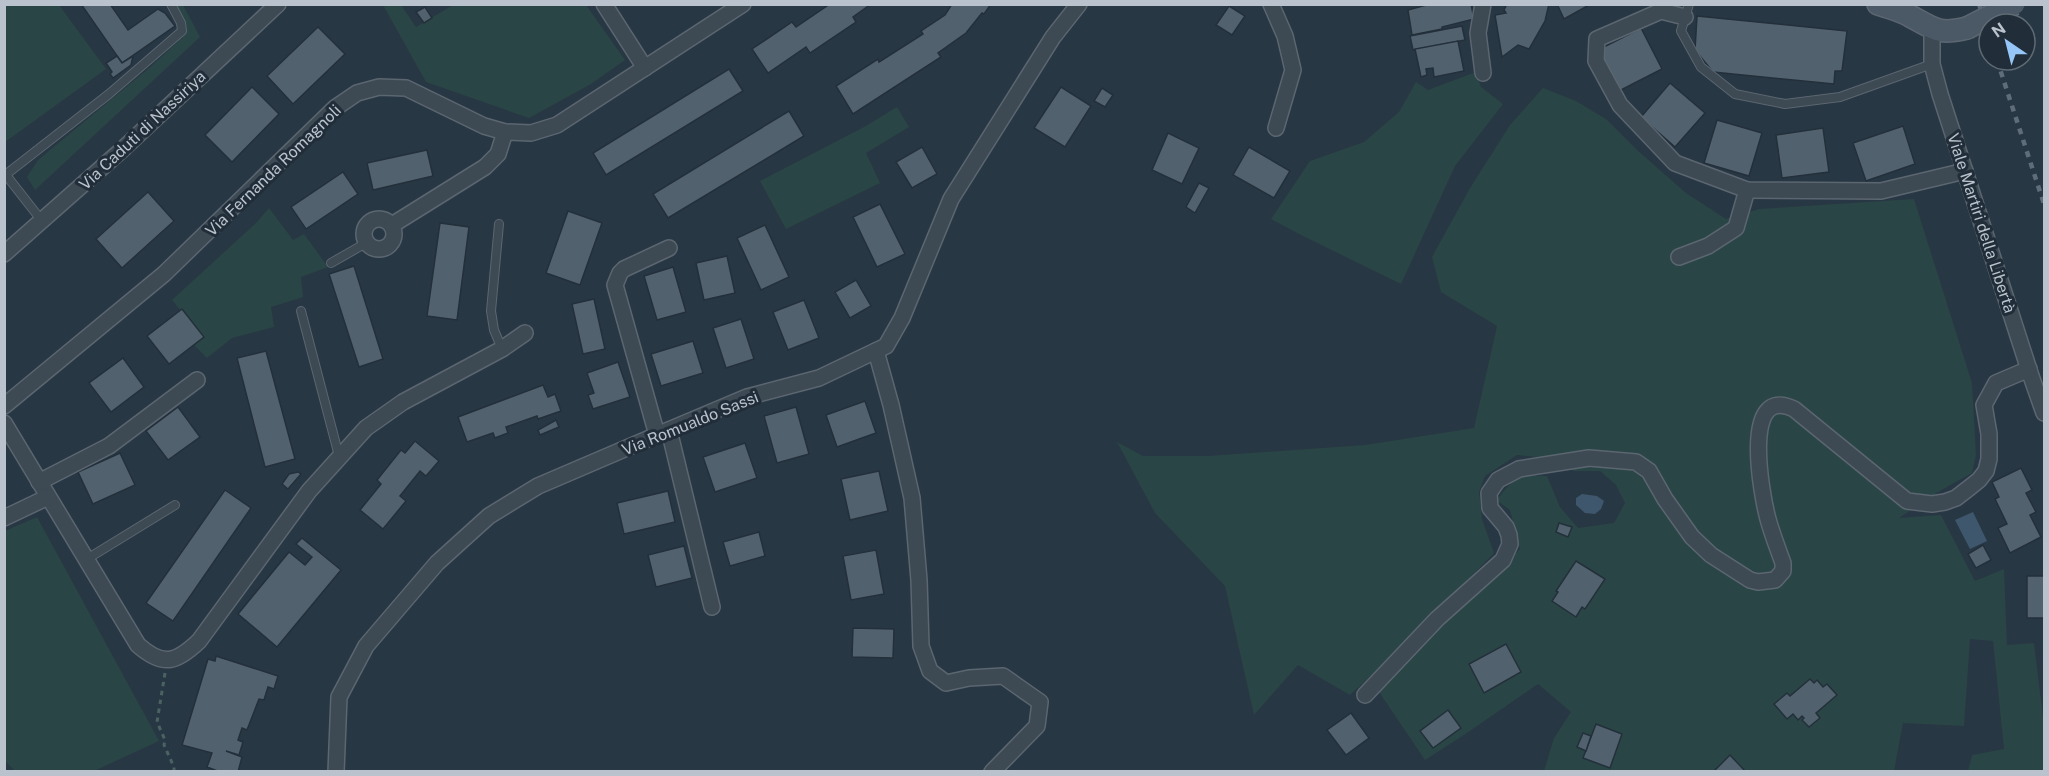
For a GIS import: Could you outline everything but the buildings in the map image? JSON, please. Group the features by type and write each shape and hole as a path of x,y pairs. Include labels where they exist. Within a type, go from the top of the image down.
{"main road":[{"path":"1878,4 1908,14 1932,30 1949,32 1967,28 2014,4"}],"street":[{"name":"Via Caduti di Nassiriya","path":"4,254 124,148 278,4"},
{"path":"604,4 645,68"},
{"name":"Via Fernanda Romagnoli","path":"4,406 164,274 335,108 357,93 379,87 405,88 484,126 505,132 531,133 557,125 743,4"},
{"name":"Via Romualdo Sassi","path":"336,764 339,697 366,646 437,563 489,516 538,486 663,432 747,397 819,378 886,346 902,318 951,199 1053,37 1079,4"},
{"path":"1271,4 1285,36 1293,70 1276,128"},
{"path":"1483,4 1478,33 1483,74"},
{"path":"1687,11 1661,11 1597,39 1596,61 1620,105 1675,163 1747,190 1881,191 1965,171"},
{"name":"Viale Martiri della Libertà","path":"1932,30 1932,64 1940,94 2044,413"},
{"path":"392,225 485,167 498,154 505,132"},
{"path":"1679,257 1708,246 1736,228 1747,190"},
{"path":"381,219 392,225 394,237 388,247 376,249 366,243 363,231 370,221 381,219"},
{"path":"669,248 624,269 615,285 663,432 712,607"},
{"path":"4,423 138,645 150,656 167,661 183,656 199,641 309,491 366,428 403,402 502,349 525,333"},
{"path":"876,351 912,498 919,580 921,646 930,671 946,683 969,678 1003,676 1041,702 1037,726 992,771"},
{"path":"1365,695 1437,619 1503,560 1510,544 1509,535 1506,527 1490,508 1489,492 1498,480 1519,469 1589,458 1636,462 1649,471 1665,499 1692,537 1711,555 1750,580 1769,582 1783,571 1783,563 1768,519 1762,485 1759,429 1761,419 1771,408 1785,405 1794,409 1907,501 1938,503 1956,498 1979,480 1986,471 1989,459 1989,434 1984,405 1996,383 2028,369"},
{"path":"39,482 109,447 197,380"},
{"path":"4,518 48,497"},
{"path":"324,771 336,764"}],"lane":[{"path":"42,221 5,176 109,94 182,31 181,23 171,4"},
{"path":"1687,11 1681,31 1701,67 1735,94 1785,104 1840,97 1932,64"},
{"path":"500,224 492,311 494,330 502,349"},
{"path":"331,263 366,243"},
{"path":"301,311 339,456"},
{"path":"87,559 175,505"}],"path":[{"path":"167,661 157,722 174,771"}],"green space":[{"path":"5,4 59,5 106,69 5,142"},
{"path":"176,5 183,5 200,37 35,190 27,177 38,160 183,37 185,20"},
{"path":"383,5 401,5 416,27 453,5 586,5 625,60 591,84 529,118 426,82"},
{"path":"1476,72 1481,87 1503,104 1455,166 1401,284 1271,219 1310,161 1364,142 1399,112 1416,82 1428,90"},
{"path":"1543,88 1576,101 1606,119 1686,193 1726,219 1759,209 1914,199 1972,383 1976,455 1972,473 1899,518 1941,515 1975,581 2004,569 2007,645 2034,643 2044,726 2044,771 1968,771 1972,755 2004,749 1993,641 1970,639 1964,726 1903,723 1894,771 1544,771 1554,738 1571,712 1538,684 1425,760 1379,692 1444,623 1520,549 1510,510 1496,500 1517,476 1547,476 1560,507 1578,528 1614,523 1625,503 1616,485 1600,471 1574,471 1547,458 1517,455 1485,476 1479,492 1482,519 1494,553 1400,649 1350,695 1298,665 1254,715 1225,586 1155,513 1117,442 1143,456 1208,456 1365,445 1474,428 1497,326 1441,292 1432,257 1470,188 1510,125"},
{"path":"897,107 909,127 866,153 880,183 786,229 760,181 864,127"},
{"path":"269,208 293,240 304,234 328,267 301,277 303,297 271,307 274,327 232,338 207,358 194,345 203,337 172,300 257,222"},
{"path":"37,517 159,741 94,771 15,771 5,761 5,531"}],"water":[{"path":"1582,494 1597,496 1604,501 1601,509 1595,514 1585,513 1576,505 1576,498"},
{"path":"1973,512 1987,541 1970,549 1955,520"}],"railway":[{"path":"1979,4 1982,12"},
{"path":"2001,72 2044,204"}]}
